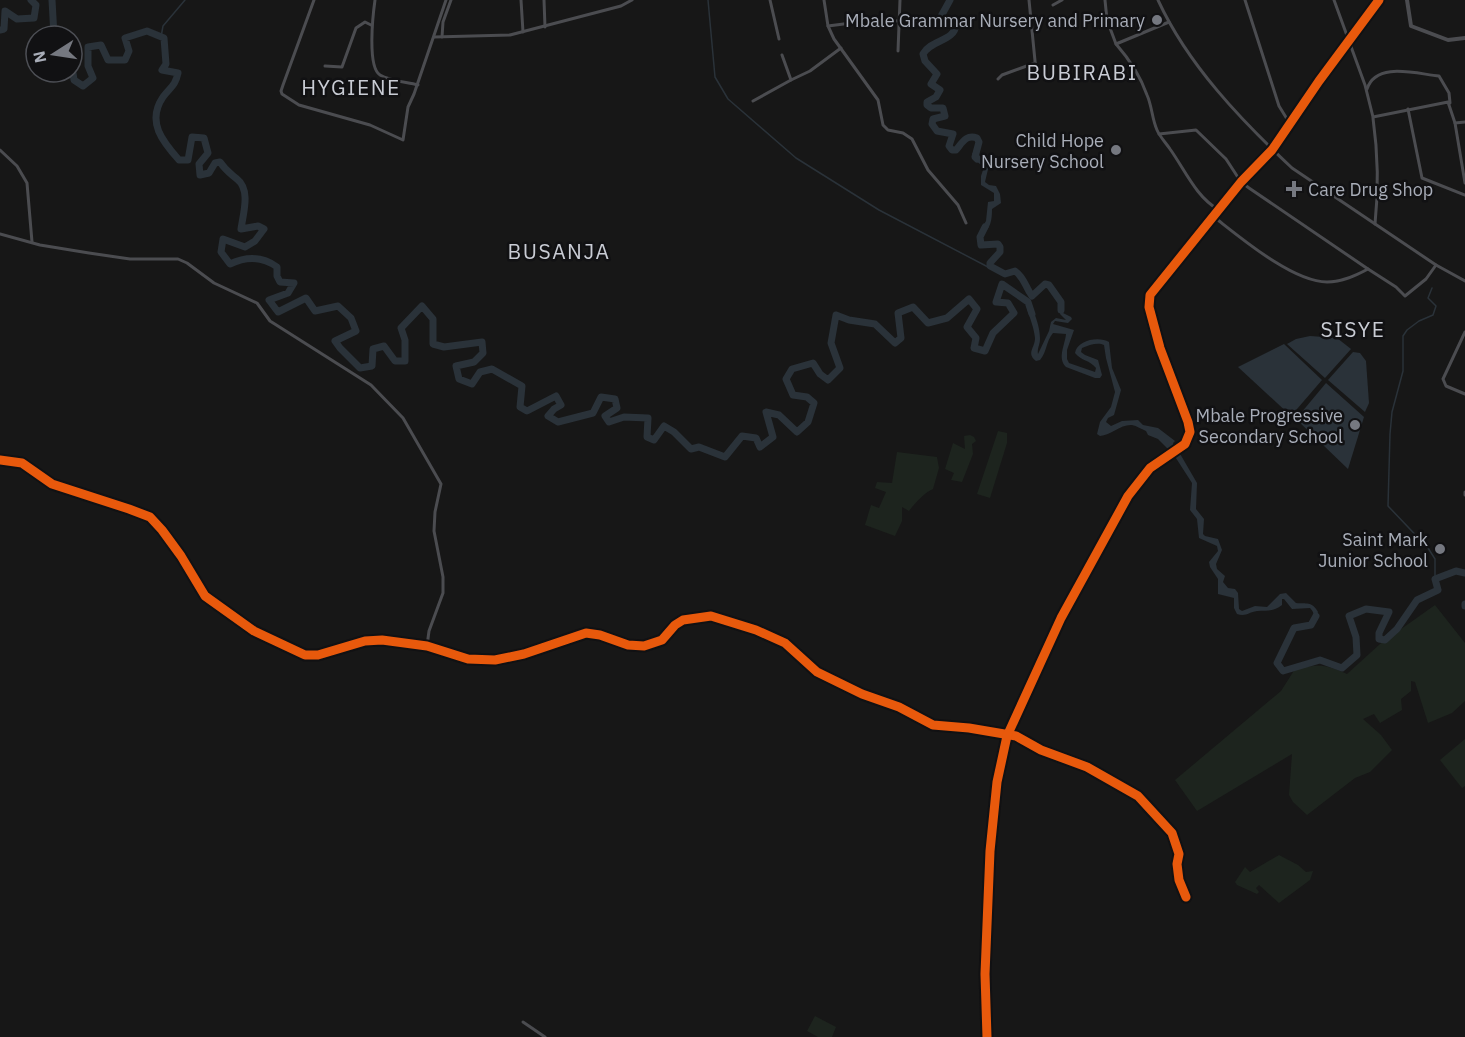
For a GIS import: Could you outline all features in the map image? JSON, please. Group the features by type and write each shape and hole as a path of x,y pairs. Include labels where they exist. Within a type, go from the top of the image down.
{"street":[{"path":"314,0 281,91 286,98 299,105 370,125 403,140 408,107 418,85 446,0"},
{"path":"375,0 372,26 374,64 378,73 418,85"},
{"path":"442,37 444,19 451,0"},
{"path":"521,0 523,32"},
{"path":"544,0 546,27"},
{"path":"434,37 500,36 523,32 621,6 632,0"},
{"path":"770,0 779,39"},
{"path":"824,0 828,26 878,100 885,129 903,133 912,139 928,170 958,205 966,223"},
{"path":"898,51 900,0"},
{"path":"1029,0 1036,71"},
{"path":"1053,5 1062,0"},
{"path":"1105,0 1107,20 1116,44 1139,75 1159,134 1193,185 1213,207 1219,210"},
{"path":"1158,0 1201,71 1272,150 1292,168 1465,282"},
{"path":"1245,0 1279,106 1292,123"},
{"path":"1334,0 1367,91 1373,117 1379,164 1375,224"},
{"path":"987,1037 985,974 990,862 998,782 1007,736 1061,618 1128,496 1145,472 1177,451 1189,438 1188,422 1160,348 1148,299 1241,182 1272,150 1349,39 1380,0"},
{"path":"1407,0 1411,27 1448,40 1465,38"},
{"path":"828,26 859,22 930,21"},
{"path":"1116,44 1169,21"},
{"path":"325,66 342,67 356,28 365,22 372,26"},
{"path":"753,101 810,71 841,48"},
{"path":"783,55 790,80"},
{"path":"998,79 1002,75 1035,63"},
{"path":"1367,91 1373,79 1388,70 1439,76 1449,93 1465,183"},
{"path":"1373,117 1444,102 1448,102 1450,106"},
{"path":"1408,109 1422,178 1465,195"},
{"path":"1455,123 1465,122"},
{"path":"1159,134 1196,130 1226,159 1241,182 1396,287 1405,296 1426,279 1436,265"},
{"path":"0,150 17,166 27,183 32,242"},
{"path":"1214,217 1265,255 1312,280 1334,282 1348,279 1368,269"},
{"path":"0,234 40,246 130,259 183,261 214,283 257,303 267,318 368,382 401,415 441,484 435,512 434,531 443,578 443,593 429,631 428,646"},
{"path":"1465,332 1443,379 1443,383 1465,394"},
{"path":"1460,343 1465,345"},
{"path":"0,460 22,463 52,484 129,508 150,517 181,556 205,596 254,631 309,656 372,640 428,646 468,659 485,661 524,654 586,633 600,635 628,645 644,646 662,640 675,625 695,617 718,617 781,640 817,672 862,694 899,707 933,725 1016,736 1041,750 1087,767 1141,799 1164,823 1177,844 1179,854 1177,871 1186,897"},
{"path":"523,1022 545,1037"}],"shaded area":[{"path":"974,151 979,151 978,154 989,165 985,182 996,186 1001,203 992,209 989,227 981,234 979,233 986,221 988,202 994,201 994,193 981,185 984,167 976,161 972,154"},
{"path":"1061,302 1063,313 1072,319 1068,323 1055,321 1053,324 1074,330 1067,350 1069,363 1095,372 1094,365 1075,353 1080,345 1089,340 1100,339 1109,342 1112,368 1121,390 1114,415 1106,422 1111,426 1122,421 1138,420 1143,425 1158,428 1175,441 1173,443 1175,450 1171,452 1158,439 1132,425 1104,435 1097,434 1100,422 1111,407 1115,392 1104,345 1090,345 1082,348 1081,352 1098,360 1102,375 1100,378 1066,367 1062,356 1066,334 1053,333 1040,360 1036,361 1033,358 1031,353 1035,338 1027,309 1032,308 1039,327 1038,354 1051,322 1056,318 1066,320 1060,314"},
{"path":"1310,336 1337,338 1351,349 1325,378 1287,344"},
{"path":"1284,344 1322,380 1291,416 1238,367"},
{"path":"1353,352 1360,353 1366,361 1369,403 1365,412 1328,380"},
{"path":"1326,383 1364,417 1348,469 1296,419"},
{"path":"998,431 1007,433 1007,443 990,498 977,494"},
{"path":"970,435 976,441 972,444 973,454 962,482 951,480 954,473 945,469 953,443 965,449 964,436"},
{"path":"897,452 937,457 939,468 933,489 923,495 909,511 902,507 902,521 895,536 865,525 871,505 879,508 886,492 875,488 877,482 892,483"},
{"path":"1179,452 1197,483 1196,509 1204,519 1203,534 1218,539 1222,550 1216,564 1217,569 1225,576 1223,582 1228,588 1235,589 1238,593 1239,609 1242,611 1255,606 1267,607 1280,594 1286,593 1296,603 1308,604 1316,608 1318,612 1314,624 1312,622 1314,616 1310,608 1292,609 1284,599 1282,599 1282,605 1276,609 1240,615 1234,608 1234,598 1218,594 1218,579 1209,562 1218,551 1217,546 1199,538 1197,519 1190,510 1192,483 1174,455"},
{"path":"1435,605 1465,643 1465,701 1452,713 1428,723 1415,682 1411,681 1411,691 1401,699 1402,710 1380,723 1374,714 1363,719 1381,735 1392,750 1370,772 1355,778 1307,815 1289,795 1292,754 1197,811 1175,780 1281,691 1295,669 1322,666 1347,674 1380,644"},
{"path":"1465,739 1465,786 1462,788 1440,760"},
{"path":"1279,855 1306,872 1313,871 1310,880 1279,903 1259,885 1256,888 1259,892 1257,894 1235,882 1245,867 1250,872"},
{"path":"815,1016 836,1027 832,1037 818,1037 807,1031"}],"waterway":[{"path":"0,30 4,29 5,11 17,19 34,18 36,5 31,0"},
{"path":"52,0 53,24"},
{"path":"161,37 163,26 185,0"},
{"path":"708,0 715,77 728,99 796,158 879,210 990,266"},
{"path":"950,0 939,20 943,24 956,24 955,30 923,54 925,61 937,74 931,84 940,90 936,97 927,102 927,105 931,108 943,108 945,116 933,119 932,124 937,131 953,134 949,146 952,150 956,150 967,138 977,138 979,142 975,157 977,159"},
{"path":"80,84 83,86 93,78 88,66 88,47 101,45 108,60 125,60 129,51 125,38 147,31 164,38 166,64 162,70 178,73 174,84 158,106 156,123 162,139 179,160 188,160 192,137 204,138 208,153 199,164 200,175 209,173 215,163 220,162 241,184 245,196 241,229 258,226 264,229 255,241 245,247 223,239 221,252 230,264 248,259 266,261 277,267 280,282 294,283 288,293 269,300 278,312 306,298 315,311 338,306 351,318 356,331 335,341 360,368 372,366 373,349 384,346 395,361 405,361 405,340 401,328 422,306 433,319 433,344 444,347 482,342 483,353 474,362 456,366 459,379 472,384 480,372 492,369 522,386 520,407 527,411 556,396 561,405 548,416 558,422 593,413 601,397 615,399 617,408 605,416 609,422 624,417 648,418 647,437 654,440 664,426 674,432 691,449 699,447 725,457 742,436 756,438 760,447 773,437 766,412 779,415 797,432 808,422 814,403 807,397 793,395 786,379 792,369 813,363 820,374 828,380 840,368 831,343 836,315 849,320 875,324 895,343 901,338 898,313 913,307 928,323 947,318 969,299 977,309 967,327 976,338 974,348 985,351 993,333 1014,313 1008,303 996,302 1002,284 1028,302 1032,314"},
{"path":"985,227 980,237 981,245 998,244 1000,247 1000,252 990,266 1005,274 1015,271 1032,296 1045,284 1049,285 1061,302 1061,310"},
{"path":"1432,288 1428,298 1436,306 1433,315 1419,321 1403,336 1403,371 1392,412 1390,434 1388,506 1428,548 1435,559 1435,579"},
{"path":"1316,616 1311,625 1294,628 1277,663 1283,671 1320,660 1342,668 1357,655 1356,637 1349,616 1366,609 1389,612 1379,633 1379,639 1385,640 1397,629 1417,600 1438,590 1435,579 1456,571 1465,573"}],"cycle path":[{"path":"987,1037 985,974 990,851 997,782 1007,736 1061,618 1128,496 1150,468 1185,444 1190,432 1160,348 1149,307 1150,295 1241,182 1272,150 1319,81 1379,0"},
{"path":"0,460 22,463 52,484 150,517 181,556 205,596 254,631 305,655 318,655 365,641 382,640 427,646 468,659 495,660 524,654 586,633 600,635 628,645 644,646 662,640 675,625 683,620 711,616 756,630 785,643 817,672 862,694 899,707 933,725 1016,736 1041,750 1087,767 1138,796 1172,833 1179,854 1177,864 1179,880 1186,897"}],"place":[{"name":"Mbale Grammar Nursery and Primary","path":"1157,20"},
{"name":"Child Hope Nursery School","path":"1116,150"},
{"name":"Care Drug Shop","path":"1294,189"},
{"name":"Mbale Progressive Secondary School","path":"1355,425"},
{"name":"Saint Mark Junior School","path":"1440,549"}],"district":[{"name":"BUBIRABI","path":"1082,72"},
{"name":"HYGIENE","path":"351,87"},
{"name":"BUSANJA","path":"559,251"},
{"name":"SISYE","path":"1353,329"}]}
